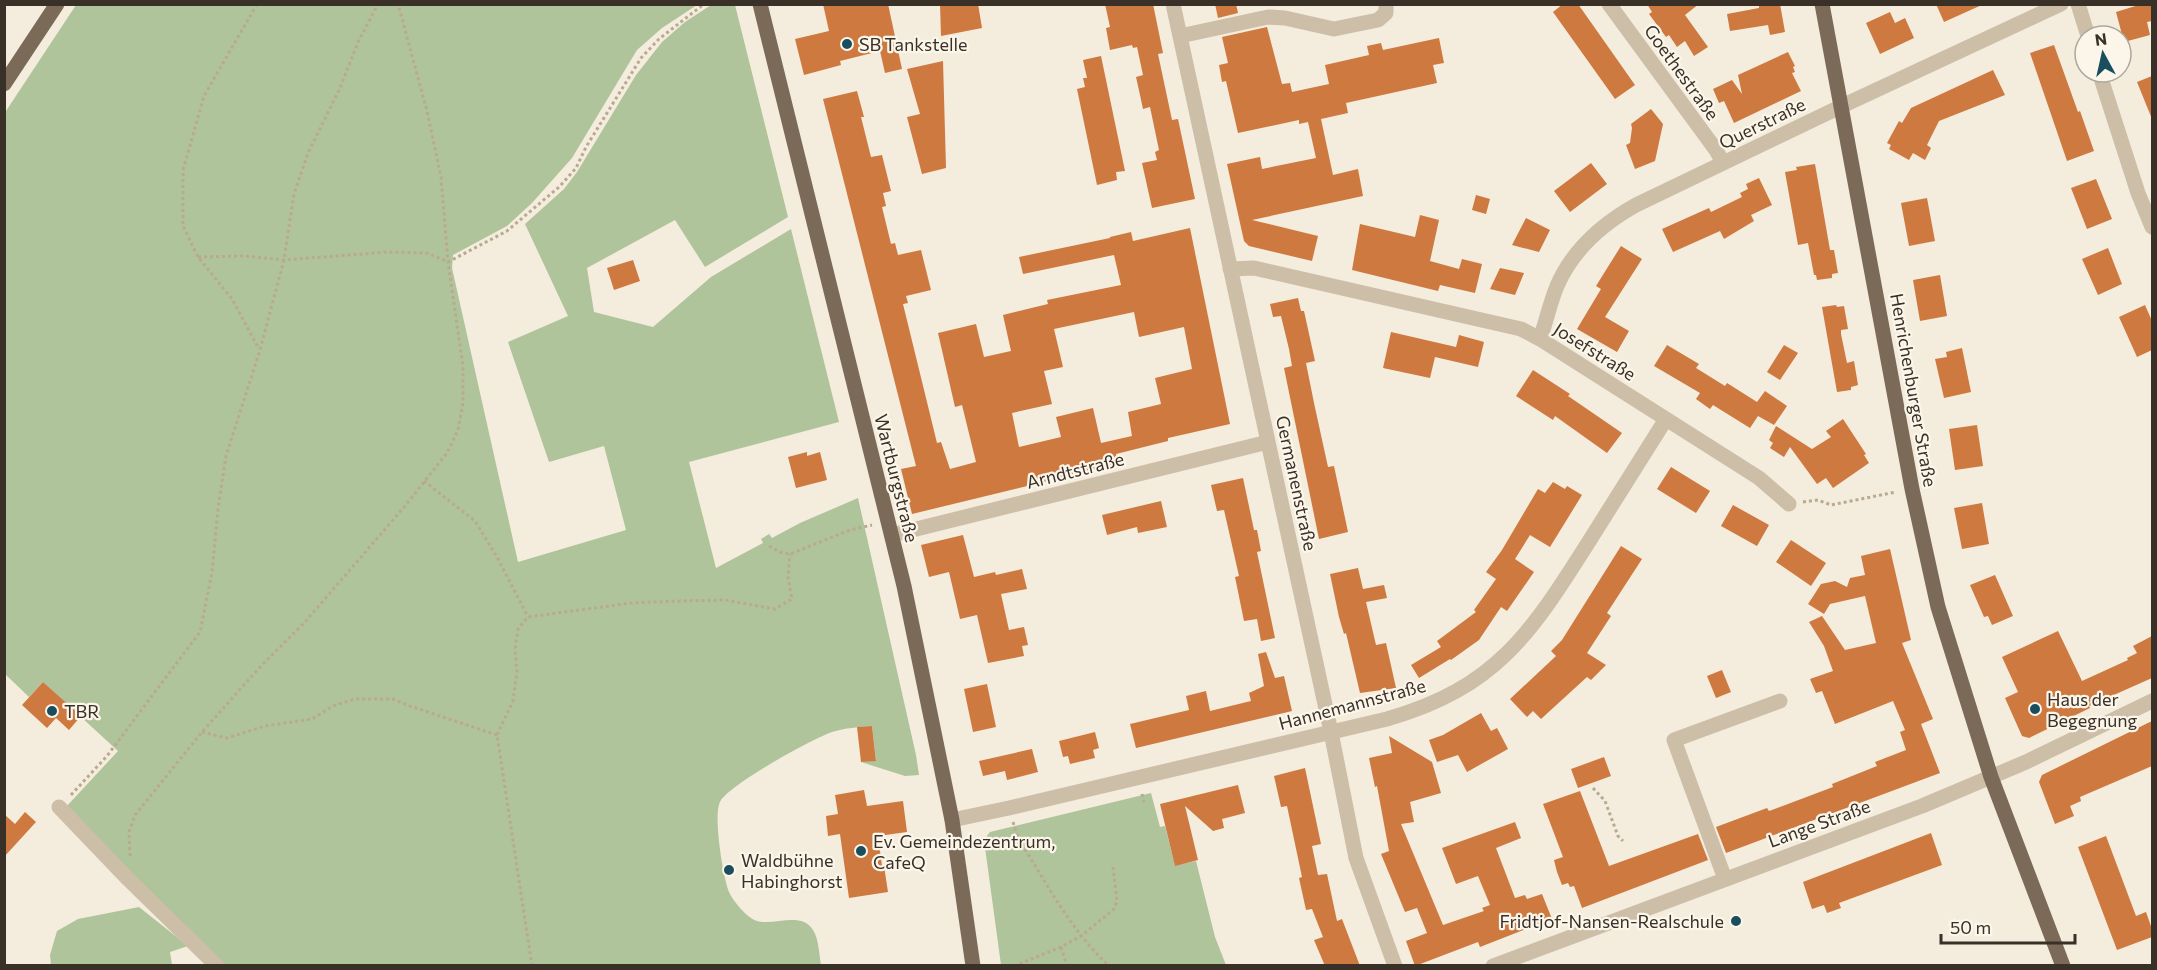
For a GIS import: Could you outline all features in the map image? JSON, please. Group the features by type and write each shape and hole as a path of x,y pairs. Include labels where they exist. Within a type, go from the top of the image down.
{"main road":[{"path":"4,84 57,4"},
{"name":"Wartburgstraße","path":"760,4 890,528 933,720 952,820 973,966"},
{"name":"Henrichenburger Straße","path":"1822,4 1912,489 1938,606 1991,777 2063,966"}],"street":[{"name":"Germanenstraße","path":"1173,4 1331,732 1356,858 1395,966"},
{"path":"1180,36 1268,17 1285,18 1334,29 1378,20 1386,13 1386,4"},
{"name":"Goethestraße","path":"1609,4 1723,163"},
{"name":"Querstraße","path":"1540,339 1557,287 1569,263 1591,236 1613,218 1842,106 2061,4"},
{"path":"2078,4 2084,24"},
{"path":"2103,84 2138,193 2152,227"},
{"name":"Josefstraße","path":"1230,269 1254,268 1521,329 1759,478 1789,504"},
{"name":"Hannemannstraße","path":"952,820 1413,712 1438,701 1480,677 1509,652 1534,625 1666,419"},
{"name":"Arndtstraße","path":"890,528 1268,442"},
{"path":"1725,879 1674,740 1780,701"},
{"name":"Lange Straße","path":"1493,966 1922,806 1991,777 2152,701"},
{"path":"59,807 128,879 217,966"}],"path":[{"path":"257,4 204,96 183,170 183,226 198,257 232,299 260,350"},
{"path":"59,807 107,756 200,632 212,572 226,456 260,350 284,260 294,194 308,153 340,87 358,42 378,4"},
{"path":"128,879 130,870 129,831 135,815 202,732 261,666 305,622 405,506 447,453 458,430 463,403 462,348 448,262 441,177 427,111 398,4"},
{"path":"448,262 507,231 559,187 576,168 586,147 641,58 659,39 704,4"},
{"path":"198,257 245,256 284,260 387,252 427,253 448,262"},
{"path":"424,481 475,521 497,557 528,617"},
{"path":"1789,504 1818,500 1831,506 1912,489"},
{"path":"769,546 790,554 850,530 890,528"},
{"path":"532,966 497,735 513,701 517,672 515,649 518,629 528,617 630,603 725,600 775,609 792,599 788,577 790,554"},
{"path":"202,732 227,738 265,726 312,719 333,706 355,699 393,699 497,735"},
{"path":"1593,788 1605,801 1618,836 1623,841"},
{"path":"1009,808 1018,838 1081,936 1109,966"},
{"path":"1014,966 1061,947 1081,936 1114,909 1117,902 1113,867"},
{"path":"1061,947 1067,966"}],"green space":[{"path":"76,5 697,5 662,28 637,50 572,158 532,203 507,226 453,255 452,268 518,562 626,530 604,446 549,462 508,342 568,316 525,224 564,189 577,172 636,75 662,42 685,22 711,5 735,5 788,217 705,267 675,220 587,268 594,312 653,327 711,277 791,229 839,422 689,462 716,568 763,543 761,539 769,534 772,538 858,498 919,775 905,776 861,762 876,760 872,726 847,729 822,736 754,774 726,794 718,809 722,860 729,892 734,900 745,913 757,921 795,920 808,924 816,938 821,965 222,965 66,807 118,751 43,682 29,697 5,674 4,114"},
{"path":"1151,793 1160,827 1165,826 1175,865 1196,861 1215,937 1226,965 1001,965 984,840 990,832"},
{"path":"139,907 188,946 170,952 172,965 51,965 50,955 57,931 78,919"}],"building":[{"path":"823,4 888,4 902,69 885,73 880,51 840,61 841,65 804,75 795,39 829,31"},
{"path":"940,4 978,4 982,28 941,36"},
{"path":"1105,4 1153,4 1163,53 1158,54 1172,120 1178,119 1195,199 1152,208 1142,163 1157,160 1155,152 1159,150 1150,107 1143,109 1136,77 1143,75 1137,47 1133,48 1132,45 1110,50 1106,28 1110,27"},
{"path":"1215,4 1236,4 1238,13 1218,18"},
{"path":"1563,4 1578,4 1635,85 1615,99 1553,12"},
{"path":"1647,4 1699,4 1685,15 1708,47 1694,56 1685,41 1677,47 1669,35 1666,37 1649,14 1652,12"},
{"path":"1759,4 1780,4 1785,32 1770,35 1768,25 1730,31 1727,14 1759,8"},
{"path":"1936,4 1984,4 1944,22"},
{"path":"2142,4 2152,4 2152,21 2147,22 2150,35 2133,40 2133,24 2119,24 2116,12"},
{"path":"1890,12 1895,23 1905,18 1914,38 1880,54 1866,23"},
{"path":"1267,27 1282,84 1290,83 1292,92 1329,84 1325,65 1369,55 1367,46 1381,43 1383,50 1439,38 1444,63 1433,65 1437,83 1346,103 1348,113 1321,119 1333,175 1358,169 1363,196 1252,220 1318,236 1312,261 1249,246 1244,241 1227,164 1260,157 1262,169 1316,158 1308,122 1299,124 1299,120 1238,133 1226,81 1222,82 1219,65 1228,63 1222,37"},
{"path":"2054,45 2094,151 2067,161 2030,53"},
{"path":"1788,52 1795,66 1793,67 1795,72 1792,73 1801,91 1734,123 1724,101 1719,103 1713,89 1732,80 1742,94 1738,75"},
{"path":"1101,56 1125,171 1116,172 1117,180 1097,185 1077,89 1085,87 1083,78 1087,78 1083,60"},
{"path":"943,61 946,168 922,174 907,117 920,114 907,69"},
{"path":"1993,70 2005,95 1939,121 1927,145 1931,148 1925,160 1913,153 1909,160 1889,149 1891,145 1887,143 1899,121 1902,123 1911,108"},
{"path":"2152,76 2152,119 2137,82"},
{"path":"857,91 871,157 882,155 891,191 883,193 886,206 882,207 891,244 895,243 898,255 921,250 931,290 906,296 908,303 903,304 937,443 941,442 950,469 976,462 962,405 955,407 938,333 976,324 984,357 1011,351 1003,315 1048,304 1047,300 1121,285 1114,255 1023,274 1019,257 1131,232 1133,241 1190,228 1230,424 1168,438 1168,441 1116,454 1118,464 912,514 901,469 916,466 823,99","holes":["1134,312 1139,337 1184,327 1192,369 1155,378 1161,404 1128,412 1132,436 1101,443 1093,408 1056,417 1061,437 1019,447 1012,413 1052,404 1044,371 1063,367 1054,329"]},
{"path":"1651,109 1663,124 1655,161 1635,169 1626,145 1630,143 1631,124"},
{"path":"1591,163 1607,184 1570,212 1554,191"},
{"path":"1815,164 1830,250 1834,250 1838,273 1832,274 1832,278 1817,280 1808,243 1798,245 1785,172 1797,170 1796,167"},
{"path":"1759,178 1772,205 1751,215 1754,221 1724,239 1720,231 1673,252 1662,229 1709,208 1711,212 1742,197 1740,193 1748,189 1746,184"},
{"path":"2096,179 2112,219 2087,229 2071,188"},
{"path":"1476,195 1490,199 1486,214 1472,210"},
{"path":"1927,198 1935,241 1909,246 1901,203"},
{"path":"1420,215 1439,220 1430,261 1459,269 1462,259 1482,264 1475,293 1440,285 1438,291 1352,270 1360,224 1415,237"},
{"path":"1526,218 1550,230 1539,252 1512,245"},
{"path":"1621,246 1642,259 1605,317 1629,331 1617,352 1577,329 1601,289 1596,286"},
{"path":"2108,248 2122,284 2098,295 2082,259"},
{"path":"633,260 640,281 614,290 607,268"},
{"path":"1500,268 1524,273 1515,295 1490,289"},
{"path":"1940,275 1947,316 1920,321 1913,280"},
{"path":"1298,298 1301,311 1304,311 1315,361 1306,363 1314,403 1328,467 1334,466 1348,532 1319,539 1284,368 1292,366 1289,349 1281,316 1273,317 1270,304"},
{"path":"1836,305 1837,307 1844,306 1848,329 1841,330 1841,334 1847,363 1854,361 1858,385 1851,387 1851,390 1837,392 1822,307"},
{"path":"2145,305 2152,321 2152,350 2137,357 2119,317"},
{"path":"1391,332 1456,347 1459,335 1484,342 1478,367 1435,357 1430,378 1383,368"},
{"path":"1667,345 1699,364 1696,368 1725,386 1727,383 1757,402 1765,391 1787,406 1774,425 1758,416 1750,428 1713,405 1710,409 1696,399 1700,393 1654,366"},
{"path":"1784,345 1798,353 1780,380 1767,372"},
{"path":"1962,348 1971,392 1944,398 1935,359 1947,357 1946,352"},
{"path":"1533,370 1622,433 1607,453 1555,416 1553,420 1516,396"},
{"path":"1843,419 1866,454 1864,455 1869,463 1833,488 1826,478 1817,484 1790,447 1784,457 1770,448 1773,443 1769,440 1776,426 1812,449 1831,437 1826,431"},
{"path":"1977,425 1983,466 1955,470 1949,429"},
{"path":"807,452 807,456 820,452 827,480 796,488 788,457"},
{"path":"1671,467 1710,491 1696,513 1657,489"},
{"path":"1243,478 1254,530 1257,530 1261,551 1257,552 1275,638 1261,641 1257,619 1244,621 1235,577 1239,576 1224,510 1217,511 1211,485"},
{"path":"1553,482 1565,489 1567,486 1582,495 1550,547 1530,535 1515,559 1534,572 1507,611 1501,607 1479,640 1451,660 1419,678 1411,665 1441,647 1437,641 1476,612 1474,610 1496,579 1486,572 1502,550 1538,489 1545,493"},
{"path":"1161,501 1167,527 1138,533 1137,527 1107,535 1102,515"},
{"path":"1982,503 1989,544 1962,549 1954,508"},
{"path":"1733,505 1769,525 1757,546 1721,526"},
{"path":"963,535 974,577 1022,569 1027,589 1001,594 1009,630 1024,627 1028,645 1022,646 1024,656 988,663 977,615 960,619 949,572 929,577 921,545"},
{"path":"1791,540 1826,563 1811,586 1776,562"},
{"path":"1621,546 1642,559 1607,613 1611,616 1587,653 1606,665 1591,680 1587,677 1541,719 1533,711 1527,717 1510,699 1556,656 1551,651 1562,640"},
{"path":"1890,549 1911,640 1902,643 1933,719 1921,724 1940,773 1726,853 1716,827 1767,808 1769,811 1833,787 1832,784 1877,766 1875,762 1906,750 1900,732 1905,730 1893,701 1835,724 1822,691 1816,693 1810,679 1833,671 1824,646 1809,622 1822,616 1845,650 1876,643 1865,596 1830,604 1824,614 1808,604 1821,584 1835,581 1847,587 1850,578 1865,575 1861,556"},
{"path":"1358,568 1363,589 1384,585 1387,598 1366,602 1376,645 1386,643 1396,688 1360,693 1330,574"},
{"path":"1995,575 2013,616 1992,625 1988,616 1984,617 1970,585"},
{"path":"2058,631 2082,681 2128,660 2127,658 2137,653 2133,646 2152,636 2152,678 2089,706 2090,708 2029,738 2022,736 2005,698 2018,692 2002,657"},
{"path":"1266,652 1275,678 1284,676 1292,711 1136,748 1130,724 1189,710 1186,696 1206,691 1210,711 1251,701 1249,693 1264,686 1258,654"},
{"path":"1722,670 1731,692 1716,698 1707,676"},
{"name":"TBR","path":"43,682 81,716 69,730 56,718 47,728 22,705"},
{"path":"987,684 996,727 973,732 964,689"},
{"path":"1481,713 1491,731 1497,728 1508,749 1467,772 1458,755 1437,762 1429,740 1443,735"},
{"path":"2152,721 2152,766 2080,797 2081,801 2070,806 2074,816 2055,824 2039,782 2042,775"},
{"path":"872,726 876,761 861,762 857,727"},
{"path":"1095,732 1099,748 1093,750 1095,758 1070,764 1068,756 1063,757 1059,741"},
{"path":"1389,736 1432,762 1441,793 1410,802 1414,822 1401,824 1443,925 1484,911 1482,908 1490,905 1478,876 1456,884 1442,848 1515,822 1521,838 1496,848 1515,898 1525,895 1527,899 1542,894 1552,919 1480,947 1478,942 1415,966 1406,941 1427,933 1417,908 1405,912 1381,854 1389,851 1377,786 1375,787 1369,758 1392,753"},
{"path":"1032,749 1038,772 1007,780 1005,771 983,776 979,761"},
{"path":"1604,757 1611,776 1578,788 1571,769"},
{"path":"1305,768 1321,844 1312,846 1318,875 1327,874 1337,921 1342,919 1360,966 1325,966 1314,940 1323,937 1312,909 1306,910 1299,878 1302,877 1287,806 1281,807 1274,776"},
{"path":"1238,785 1245,813 1222,819 1224,828 1213,831 1185,806 1198,860 1175,866 1160,804"},
{"name":"Ev. Gemeindezentrum, CafeQ","path":"864,790 867,806 903,801 907,832 878,836 888,892 849,898 840,834 828,836 826,816 838,814 835,795"},
{"path":"1580,791 1609,866 1698,834 1708,860 1582,908 1574,886 1570,887 1568,883 1562,885 1557,872 1554,860 1563,857 1543,804"},
{"path":"25,812 36,822 4,857 4,814 15,824"},
{"path":"1931,833 1942,865 1839,903 1841,908 1827,913 1824,905 1812,909 1803,882"},
{"path":"2106,836 2136,916 2146,912 2152,929 2152,937 2117,950 2078,847"}],"place":[{"name":"SB Tankstelle","path":"847,44"},
{"name":"Haus der Begegnung","path":"2035,709"},
{"name":"TBR","path":"52,711"},
{"name":"Ev. Gemeindezentrum, CafeQ","path":"861,851"},
{"name":"Waldbühne Habinghorst","path":"729,870"},
{"name":"Fridtjof-Nansen-Realschule","path":"1736,921"}]}
